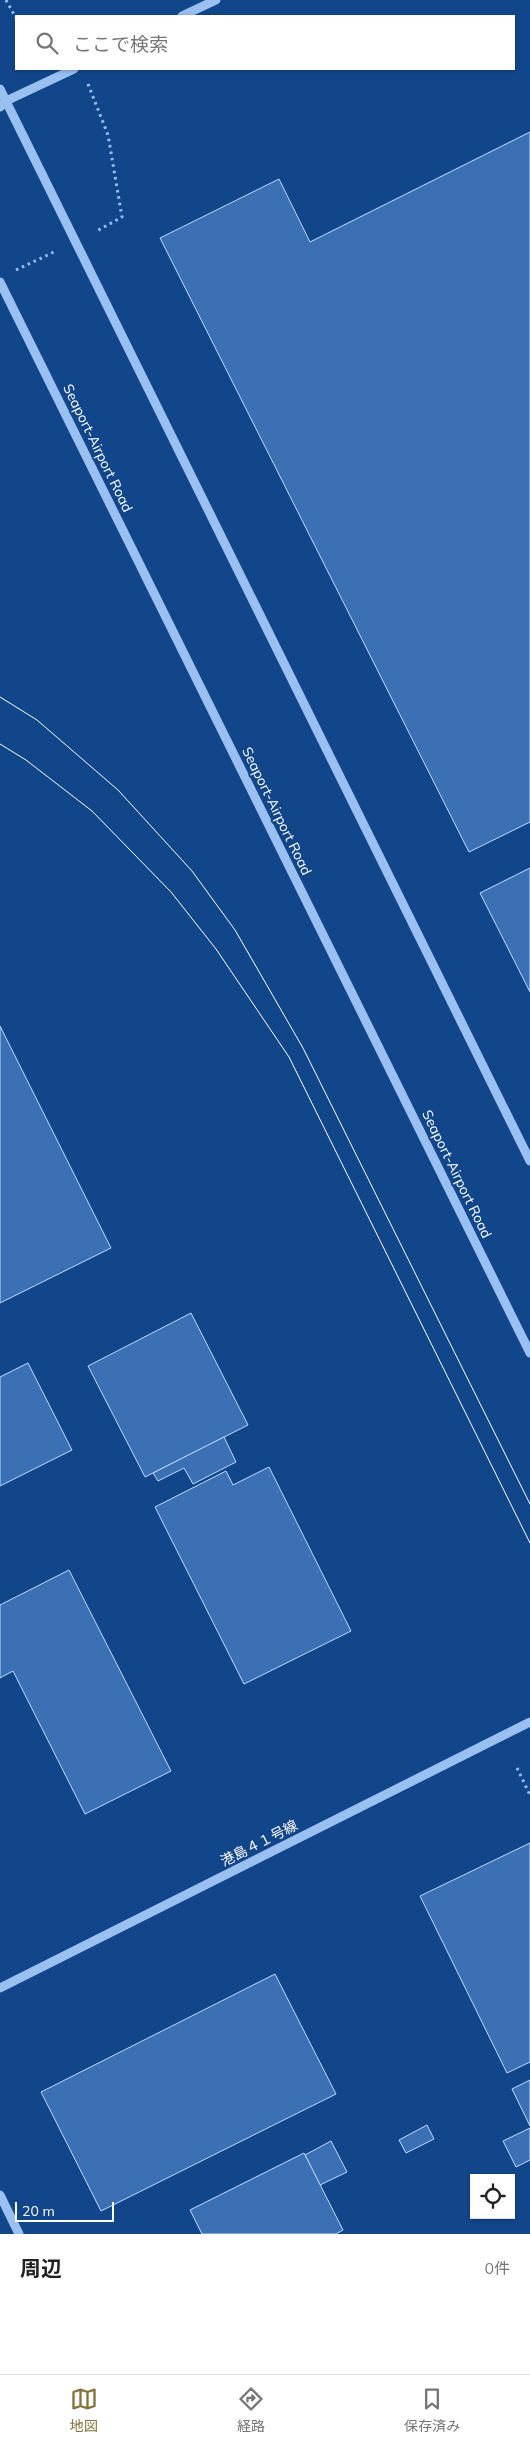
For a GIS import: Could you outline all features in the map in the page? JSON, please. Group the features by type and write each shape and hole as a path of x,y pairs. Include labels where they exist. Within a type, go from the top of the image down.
{"street":[{"path":"184,15 216,0"},
{"path":"2,103 72,70"},
{"path":"0,89 2,103 530,1161"},
{"name":"Seaport-Airport Road","path":"0,282 530,1354"},
{"name":"港島４１号線","path":"0,1988 530,1722"},
{"path":"0,2195 19,2234"}],"path":[{"path":"6,0 15,16"},
{"path":"85,77 108,135"},
{"path":"517,1768 530,1795"}],"building":[{"path":"530,132 530,822 469,852 160,238 279,179 310,242"},
{"path":"530,868 530,992 480,893"},
{"path":"0,1026 111,1248 0,1303"},
{"path":"191,1313 248,1425 145,1477 88,1366"},
{"path":"28,1363 72,1450 0,1486 0,1377"},
{"path":"224,1437 236,1462 193,1484 184,1468 158,1481 153,1473"},
{"path":"269,1467 351,1631 244,1684 155,1507 226,1471 233,1485"},
{"path":"69,1570 171,1771 85,1814 13,1671 0,1678 0,1605"},
{"path":"530,1843 530,2062 507,2073 420,1896"},
{"path":"275,1974 336,2094 101,2211 41,2092"},
{"path":"530,2080 530,2126 512,2089"},
{"path":"427,2125 434,2139 406,2153 399,2140"},
{"path":"530,2128 530,2160 516,2167 503,2141"},
{"path":"331,2141 347,2172 320,2185 305,2155"},
{"path":"304,2153 343,2230 336,2234 202,2234 190,2210"}],"tram line":[{"path":"0,697 37,720 118,790 192,871 235,930 303,1048 530,1504"},
{"path":"0,744 26,760 92,811 171,892 216,949 289,1057 530,1543"}]}
